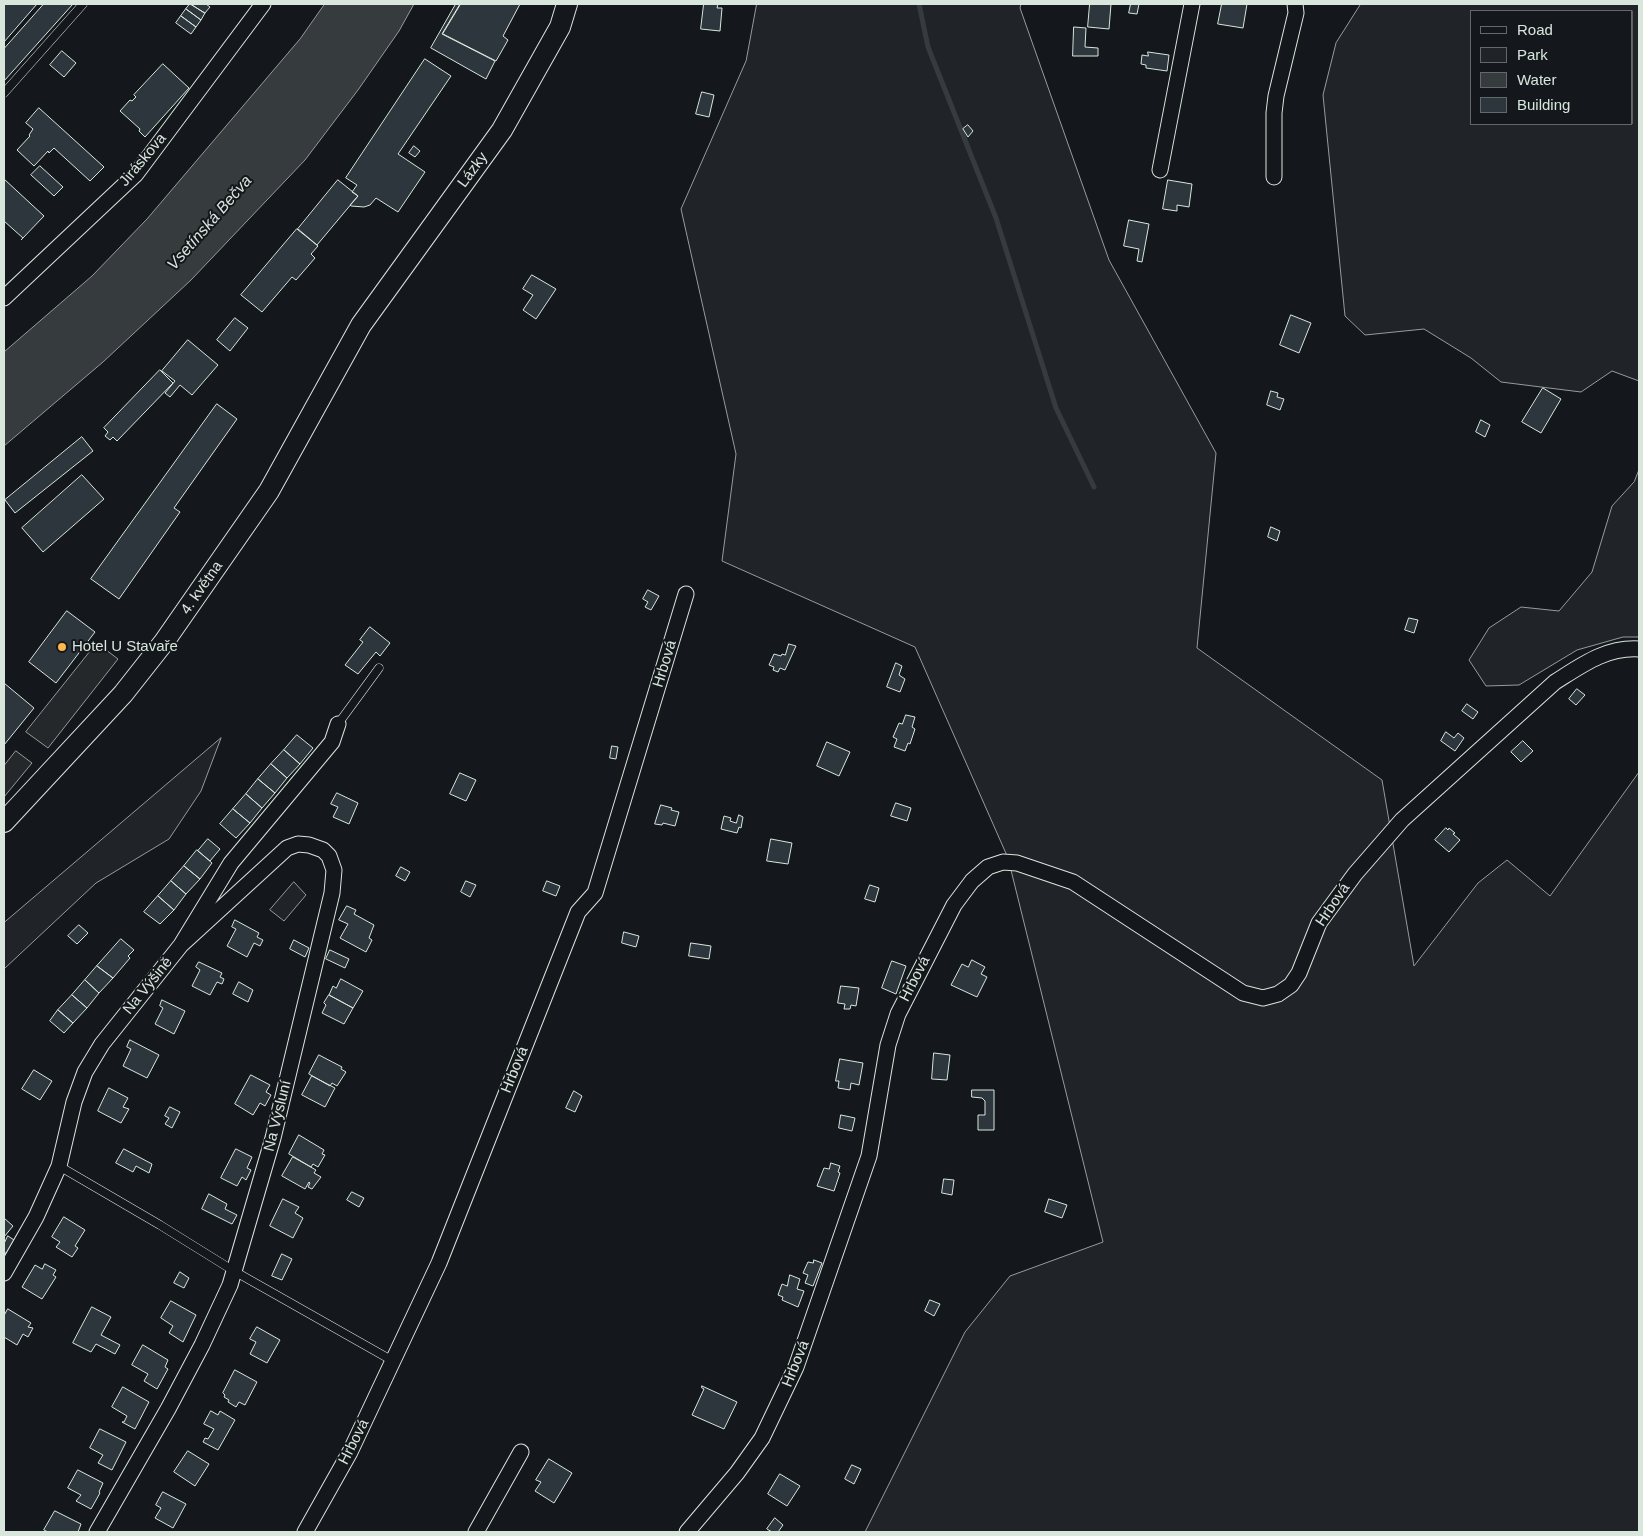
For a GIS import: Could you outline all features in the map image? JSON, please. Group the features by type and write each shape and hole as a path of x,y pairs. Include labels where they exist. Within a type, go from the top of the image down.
{"street":[{"name":"Jiráskova","path":"4,298 136,174 263,4"},
{"name":"Lázky","path":"362,326 502,130 560,27 567,4"},
{"path":"1160,170 1192,4"},
{"path":"1274,177 1275,104 1280,75 1296,13 1295,4"},
{"name":"4. května","path":"4,822 123,694 164,642 269,491 362,326"},
{"name":"Hrbová","path":"305,1532 350,1452 439,1263 578,912 595,893 686,594"},
{"name":"Hrbová","path":"686,1532 737,1473 762,1438 796,1367 870,1156 888,1045 898,1014 954,905 972,881 988,867 1003,862 1016,863 1073,882 1243,992 1263,998 1278,994 1291,985 1299,973 1319,922 1354,874 1402,820 1555,682 1581,665 1609,651 1639,649"},
{"name":"Na Výšině","path":"4,1273 36,1217 59,1166 74,1102 85,1072 102,1044 181,945 231,863 332,742 338,724"},
{"name":"Na Výsluní","path":"97,1532 168,1409 202,1345 230,1285 273,1138 332,893 334,870 329,856 323,850 309,845 298,844 286,848 181,945"},
{"path":"476,1532 521,1452"}],"lane":[{"path":"4,93 83,4"},
{"path":"338,724 379,668"},
{"path":"59,1166 160,1224 234,1271 393,1361"}],"green space":[{"path":"757,4 1021,4 1020,8 1109,260 1216,453 1197,648 1382,780 1414,966 1478,883 1507,860 1550,896 1639,772 1639,1532 865,1532 965,1332 1010,1276 1103,1242 1008,858 915,647 722,561 736,454 681,209 746,61"},
{"path":"1361,4 1639,4 1639,381 1612,371 1581,392 1501,382 1471,358 1424,329 1365,335 1345,316 1323,95 1336,43"},
{"path":"1639,470 1639,637 1623,637 1577,650 1519,685 1486,686 1469,660 1489,628 1521,607 1559,611 1592,572 1612,506 1634,482"},
{"path":"221,738 201,791 169,839 96,883 4,969 4,923"},
{"path":"294,882 306,895 284,921 270,910"}],"shaded area":[{"path":"97,643 118,659 48,748 26,732"},
{"path":"16,751 32,763 4,797 4,766"}],"water":[{"name":"Vsetínská Bečva","path":"325,4 414,4 399,31 358,90 305,160 191,280 103,362 4,446 4,352 92,276 147,219 300,39"}],"building":[{"path":"4,4 37,4 4,42"},
{"path":"44,4 73,4 4,81 4,49"},
{"path":"190,4 205,13 201,20 186,9"},
{"path":"191,4 206,4 210,7 205,13"},
{"path":"456,4 460,4 442,34 495,61 486,79 431,48"},
{"path":"461,4 520,4 503,36 508,40 496,61 443,34"},
{"path":"704,4 718,4 717,8 722,8 720,31 701,29"},
{"path":"1090,4 1111,4 1109,29 1088,27"},
{"path":"1131,4 1139,4 1137,14 1129,13"},
{"path":"1222,4 1247,4 1243,28 1218,24"},
{"path":"186,9 201,20 196,27 181,16"},
{"path":"181,16 196,27 191,34 176,23"},
{"path":"1074,27 1086,28 1085,47 1098,48 1098,56 1073,56"},
{"path":"62,51 76,63 64,77 50,65"},
{"path":"1148,52 1169,55 1167,71 1146,68 1146,65 1141,64 1142,55 1148,56"},
{"path":"425,59 451,76 398,154 425,172 398,212 376,198 370,205 364,207 351,206 358,196 352,192 357,185 346,178"},
{"path":"163,64 189,88 145,137 139,131 140,129 120,111 130,100 132,101 136,97 134,95"},
{"path":"702,92 714,95 709,117 696,114"},
{"path":"39,108 104,167 90,181 54,148 49,153 48,151 34,166 17,150 30,136 33,129 26,123"},
{"path":"968,125 973,131 968,137 963,129"},
{"path":"414,146 420,151 415,157 409,153"},
{"path":"40,166 63,187 54,196 31,175"},
{"path":"4,179 44,216 23,238 4,221"},
{"path":"338,180 358,196 317,245 298,229"},
{"path":"1168,180 1192,184 1189,207 1177,205 1177,211 1163,209"},
{"path":"1129,220 1149,224 1142,262 1137,261 1139,249 1124,246"},
{"path":"297,229 318,246 311,254 315,258 296,280 292,277 262,312 241,295"},
{"path":"532,275 556,289 536,319 523,310 533,295 523,289"},
{"path":"1291,315 1311,323 1299,353 1280,345"},
{"path":"235,318 248,328 230,351 217,340"},
{"path":"188,340 218,365 192,395 180,385 170,397 165,393 175,381 162,371"},
{"path":"160,370 173,383 117,441 113,437 110,440 105,436 108,432 104,428"},
{"path":"1543,388 1561,399 1541,433 1522,422"},
{"path":"1271,391 1278,393 1277,397 1284,399 1280,410 1267,405"},
{"path":"217,404 237,419 174,508 180,512 119,599 91,579"},
{"path":"1481,420 1490,425 1485,437 1476,432"},
{"path":"82,437 93,451 15,513 5,500"},
{"path":"82,475 104,499 43,552 22,528"},
{"path":"1271,527 1280,531 1277,541 1268,537"},
{"path":"648,590 659,596 651,610 645,607 648,602 643,599"},
{"name":"Hotel U Stavaře","path":"67,611 95,632 56,683 29,662"},
{"path":"1409,618 1418,620 1414,633 1405,630"},
{"path":"370,627 390,643 380,656 376,652 358,674 345,665 363,642 360,640"},
{"path":"789,644 796,646 785,670 780,668 778,672 773,670 774,667 769,665 774,654 785,655"},
{"path":"896,663 902,666 899,675 905,679 900,692 887,687"},
{"path":"4,683 34,708 4,745"},
{"path":"1577,689 1585,695 1576,705 1569,699"},
{"path":"1467,704 1478,712 1473,719 1462,711"},
{"path":"906,715 915,717 912,727 915,729 910,744 908,743 905,751 894,747 897,739 893,737 899,723 902,724"},
{"path":"1446,732 1454,738 1458,733 1464,738 1455,751 1441,741"},
{"path":"297,735 313,748 300,764 284,750"},
{"path":"1523,741 1533,751 1521,762 1511,752"},
{"path":"827,742 850,752 839,776 817,766"},
{"path":"612,746 618,747 616,759 610,758"},
{"path":"284,750 300,764 287,778 271,764"},
{"path":"271,764 287,778 275,793 258,779"},
{"path":"460,773 476,780 466,801 450,794"},
{"path":"258,779 275,793 262,808 246,794"},
{"path":"337,793 358,803 349,824 333,817 338,807 331,804"},
{"path":"246,794 262,808 250,823 233,809"},
{"path":"896,803 911,808 907,821 891,816"},
{"path":"661,805 679,812 675,826 663,823 662,825 655,824"},
{"path":"233,809 250,823 236,838 220,824"},
{"path":"739,815 743,817 741,828 739,827 737,833 721,829 724,816 731,818 730,821 736,823"},
{"path":"1446,828 1455,833 1453,834 1460,840 1449,852 1435,840"},
{"path":"208,839 220,849 210,861 198,851"},
{"path":"771,839 792,843 788,864 767,861"},
{"path":"197,850 212,863 200,879 184,866"},
{"path":"184,866 200,879 186,894 171,881"},
{"path":"401,867 410,872 405,881 396,876"},
{"path":"171,881 186,894 174,910 158,896"},
{"path":"466,881 476,885 470,897 461,892"},
{"path":"547,881 560,886 556,896 543,891"},
{"path":"870,885 879,888 875,902 865,899"},
{"path":"158,896 174,910 160,924 144,912"},
{"path":"347,906 356,910 354,914 374,925 369,938 372,940 366,952 340,938 348,924 339,920"},
{"path":"235,920 259,933 257,937 263,940 260,946 254,943 247,957 227,946 236,929 232,927"},
{"path":"79,925 88,933 77,944 68,936"},
{"path":"624,932 639,936 636,947 622,943"},
{"path":"121,939 134,950 128,956 130,958 113,978 97,966"},
{"path":"294,940 309,948 305,957 290,949"},
{"path":"691,943 711,946 709,959 689,956"},
{"path":"330,950 349,959 345,968 326,959"},
{"path":"972,960 985,967 981,974 987,977 977,997 951,985 962,964 968,967"},
{"path":"892,961 906,966 896,994 882,988"},
{"path":"199,962 222,973 220,977 224,979 222,984 217,982 210,995 192,986 200,970 196,967"},
{"path":"97,966 113,978 99,993 85,980"},
{"path":"341,979 363,991 353,1008 329,995 333,986 336,988"},
{"path":"85,980 99,993 87,1008 72,995"},
{"path":"239,982 253,990 248,1002 233,994"},
{"path":"841,986 859,988 856,1006 851,1005 850,1009 844,1009 845,1004 838,1003"},
{"path":"72,995 87,1008 73,1023 58,1010"},
{"path":"329,995 353,1008 344,1024 322,1013 326,1005 324,1003"},
{"path":"162,1000 185,1011 174,1034 155,1024 163,1008 160,1006"},
{"path":"58,1010 73,1023 64,1033 50,1021"},
{"path":"130,1040 159,1055 147,1078 123,1066 131,1049 127,1047"},
{"path":"934,1053 950,1055 947,1080 932,1079"},
{"path":"319,1055 342,1067 341,1069 346,1072 337,1086 332,1083 330,1086 309,1074"},
{"path":"840,1059 863,1063 859,1085 851,1083 850,1090 838,1088 839,1081 836,1081"},
{"path":"34,1070 52,1081 40,1100 22,1089"},
{"path":"251,1075 270,1085 266,1092 271,1095 265,1106 260,1103 253,1115 235,1104"},
{"path":"312,1076 335,1088 325,1107 302,1095"},
{"path":"109,1088 128,1098 123,1107 129,1109 121,1123 98,1111"},
{"path":"972,1090 994,1090 994,1130 978,1130 978,1115 985,1115 985,1101 982,1098 972,1097"},
{"path":"574,1091 582,1096 575,1112 566,1108"},
{"path":"170,1107 180,1112 172,1128 165,1124 169,1118 165,1116"},
{"path":"841,1115 855,1118 852,1131 839,1128"},
{"path":"299,1135 324,1150 322,1154 325,1155 318,1167 313,1164 311,1167 289,1154"},
{"path":"124,1149 152,1164 149,1173 136,1166 133,1172 116,1163"},
{"path":"236,1149 252,1157 247,1168 251,1170 246,1180 242,1177 237,1186 221,1178"},
{"path":"293,1157 316,1170 314,1173 321,1177 312,1189 308,1187 309,1182 305,1189 282,1176"},
{"path":"831,1163 840,1166 838,1172 840,1173 834,1191 817,1186 824,1168 829,1169"},
{"path":"944,1179 954,1180 952,1195 942,1193"},
{"path":"352,1192 364,1198 359,1207 347,1200"},
{"path":"209,1194 227,1204 225,1209 237,1215 232,1224 202,1209"},
{"path":"283,1199 299,1207 295,1213 303,1218 293,1238 270,1226"},
{"path":"1049,1199 1067,1205 1062,1218 1045,1212"},
{"path":"64,1217 85,1230 75,1246 78,1248 72,1257 56,1247 60,1242 52,1237"},
{"path":"4,1218 13,1226 4,1237"},
{"path":"8,1236 14,1240 7,1254 4,1252 4,1244"},
{"path":"282,1254 292,1259 282,1280 272,1276"},
{"path":"814,1260 822,1263 813,1286 805,1283 808,1275 803,1273 808,1262 813,1263"},
{"path":"45,1264 56,1270 53,1275 56,1277 42,1299 22,1287 35,1265 42,1269"},
{"path":"180,1272 189,1278 184,1288 174,1283"},
{"path":"790,1275 800,1279 797,1289 804,1291 798,1307 782,1300 783,1297 778,1295 782,1284 787,1286"},
{"path":"930,1300 940,1304 934,1316 925,1311"},
{"path":"171,1301 196,1315 183,1342 169,1333 173,1326 161,1318"},
{"path":"92,1307 111,1317 101,1335 120,1345 115,1354 96,1344 91,1352 73,1343"},
{"path":"8,1309 31,1323 28,1327 33,1328 28,1337 23,1334 17,1345 4,1337 4,1316"},
{"path":"257,1327 280,1340 267,1363 250,1354 256,1342 250,1339"},
{"path":"143,1345 168,1360 165,1367 168,1369 157,1389 144,1381 148,1374 132,1365"},
{"path":"235,1370 257,1382 245,1405 239,1402 236,1407 228,1402 229,1400 224,1397 223,1393"},
{"path":"702,1386 737,1402 724,1429 692,1415 704,1389"},
{"path":"123,1387 149,1402 135,1429 122,1422 124,1422 127,1416 112,1407"},
{"path":"211,1411 218,1415 220,1411 235,1420 218,1450 203,1442 205,1438 208,1439 214,1429 204,1424"},
{"path":"100,1429 126,1442 112,1470 98,1463 103,1455 90,1448"},
{"path":"188,1451 209,1464 195,1486 174,1472"},
{"path":"549,1459 572,1473 554,1503 535,1491 541,1482 536,1480"},
{"path":"852,1465 861,1469 854,1484 845,1479"},
{"path":"78,1470 103,1483 91,1509 76,1501 81,1495 68,1488"},
{"path":"780,1474 800,1486 787,1506 768,1494"},
{"path":"163,1492 186,1504 173,1528 155,1518 161,1508 156,1505"},
{"path":"55,1511 81,1524 78,1532 48,1532 44,1530"},
{"path":"775,1518 783,1525 778,1532 772,1532 767,1529"}],"waterway":[{"path":"919,4 928,47 996,218 1056,408 1094,487"}],"place":[{"name":"Hotel U Stavaře","path":"62,647"}]}
